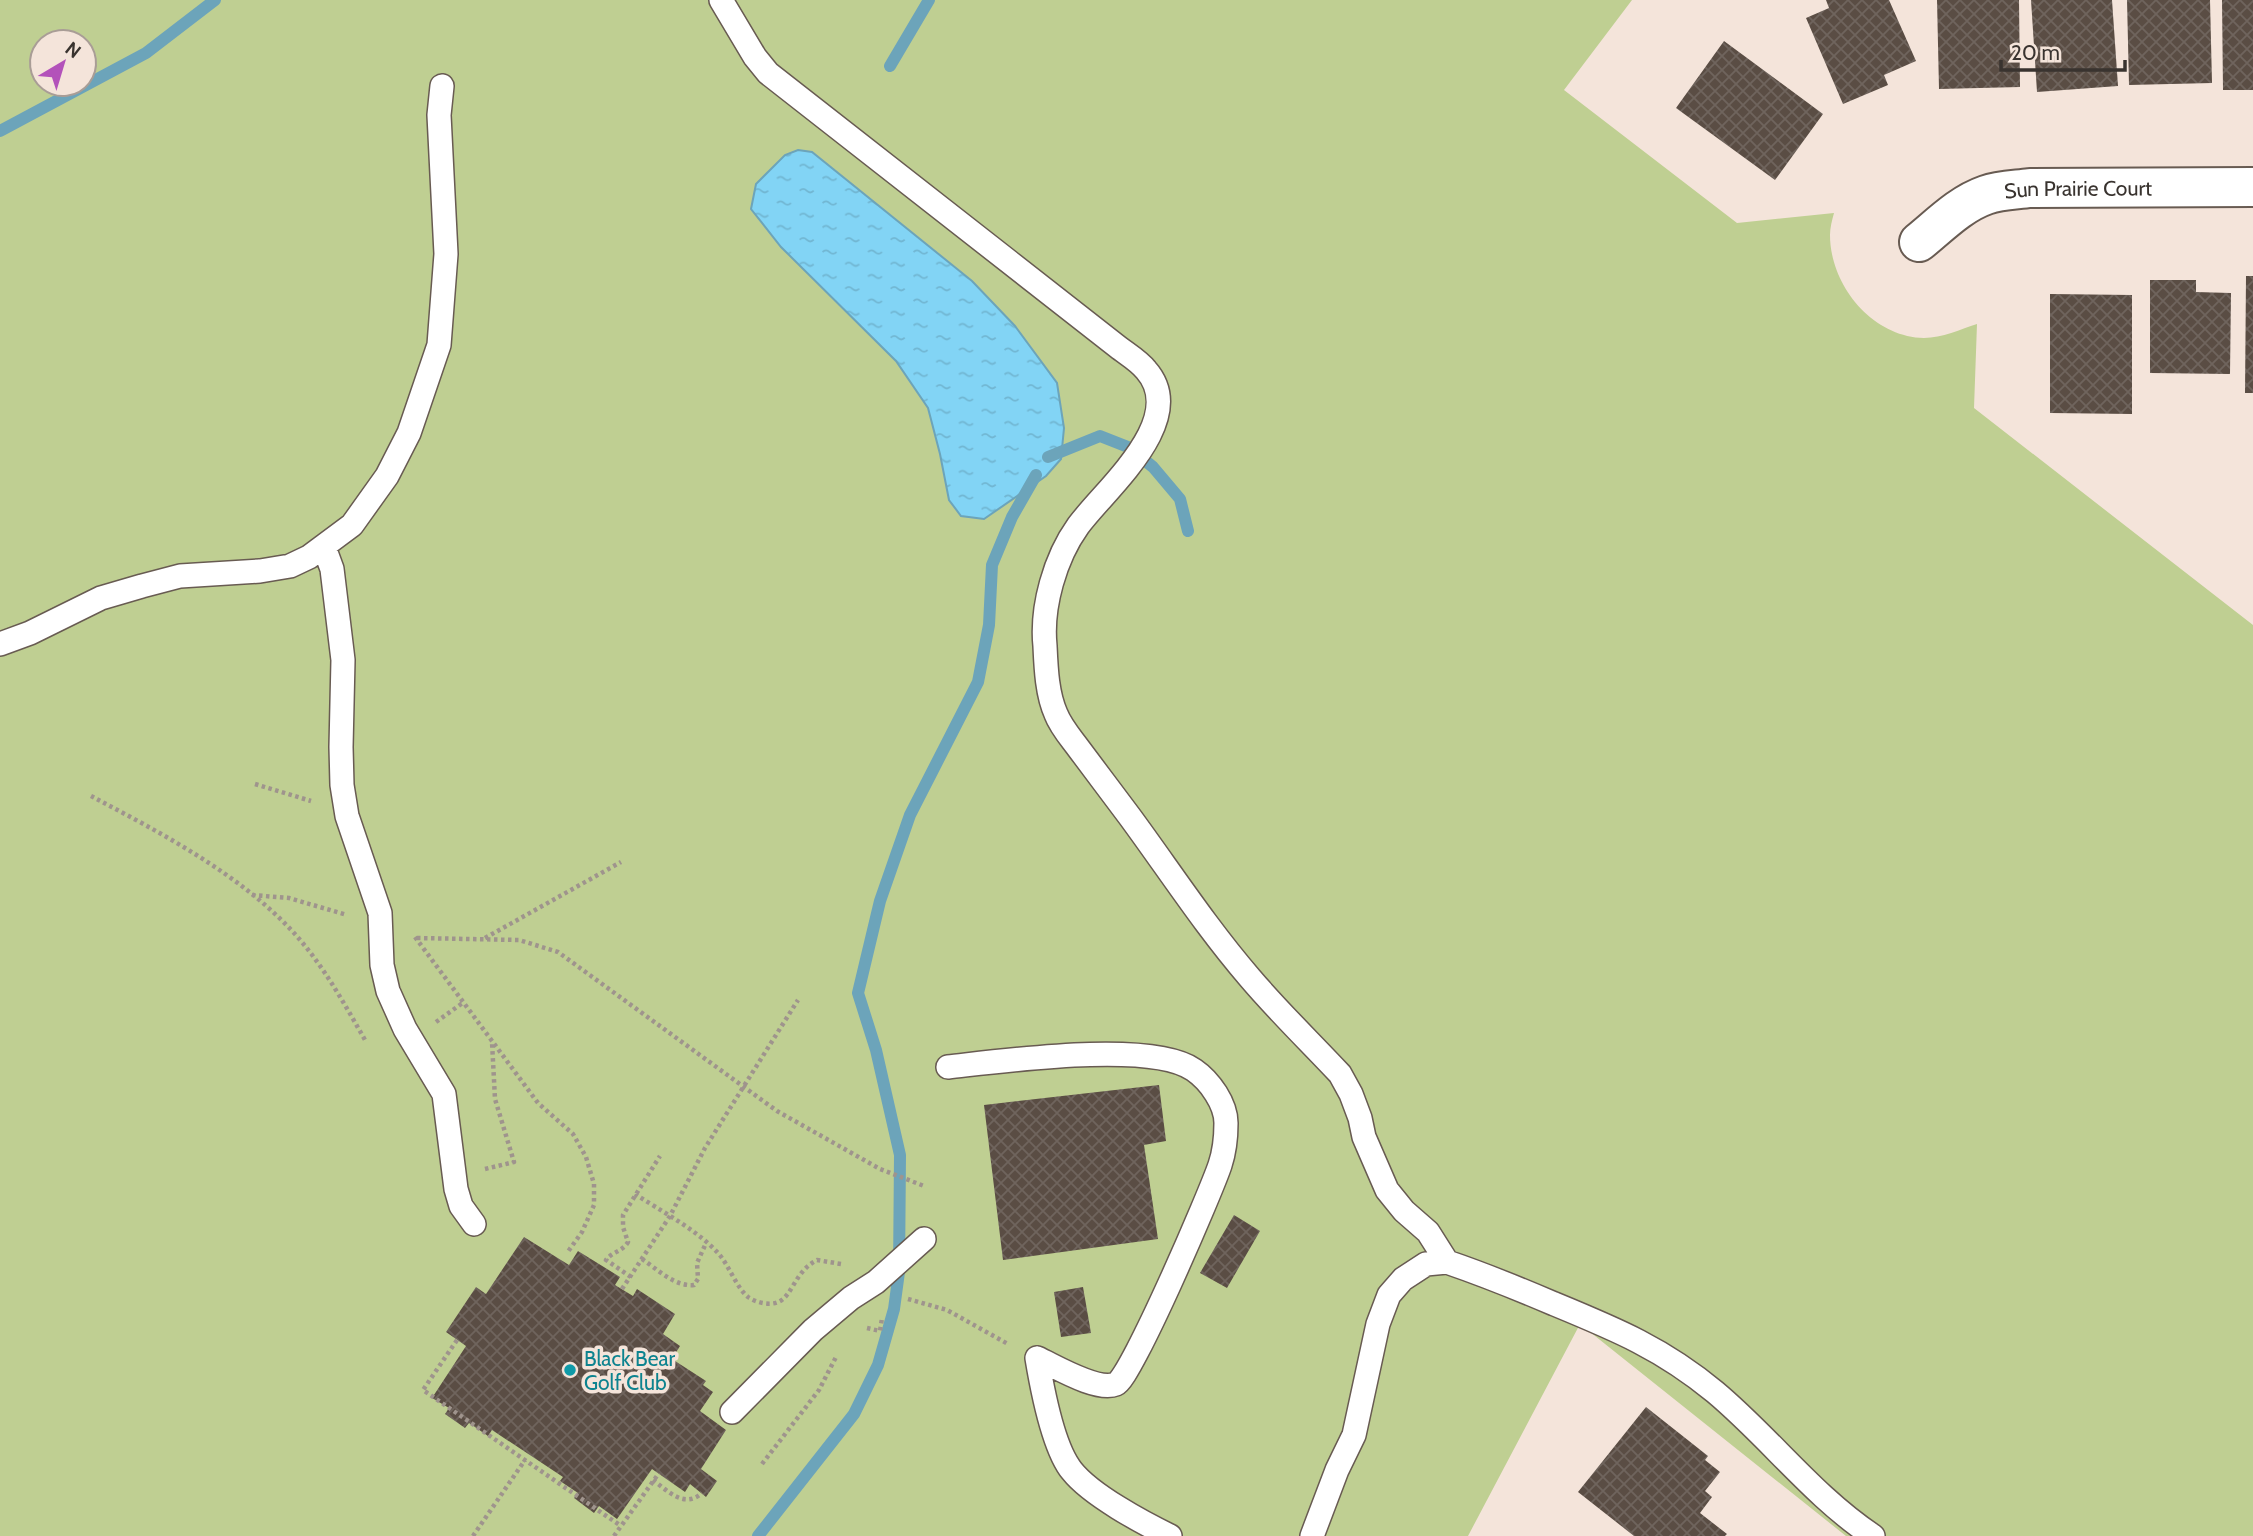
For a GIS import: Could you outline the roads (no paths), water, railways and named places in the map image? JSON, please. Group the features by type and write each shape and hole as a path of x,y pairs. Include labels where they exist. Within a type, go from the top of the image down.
{"street":[{"name":"Sun Prairie Court","path":"1919,242 1968,203 1987,195 2008,191 2030,188 2253,187"}],"lane":[{"path":"721,0 755,57 768,73 1146,370 1156,387 1156,422 1147,441 1128,468 1077,528 1052,585 1044,622 1052,699 1056,713 1249,977 1340,1074 1356,1106 1364,1137 1387,1191 1404,1211 1428,1232 1447,1262"},
{"path":"0,644 30,633 102,598 142,586 180,576 260,571 290,566 324,547 352,525 387,476 409,433 439,345 446,254 439,114 442,86"},
{"path":"324,547 332,569 343,660 341,747 345,808 380,912 382,965 388,991 405,1029 444,1094 456,1189 461,1206 474,1224"},
{"path":"948,1067 1118,1054 1175,1060 1195,1070 1221,1101 1227,1122 1221,1163 1155,1317 1127,1373 1118,1384 1104,1386 1037,1358 1041,1387 1055,1433 1071,1470 1100,1494 1149,1526 1170,1536"},
{"path":"732,1412 813,1330 851,1298 881,1287 923,1239"},
{"path":"1312,1536 1354,1434 1378,1324 1389,1296 1403,1279 1426,1264 1447,1262 1653,1347 1716,1393 1747,1420 1817,1492 1873,1536"}],"water":[{"path":"798,150 812,152 972,281 1015,326 1057,383 1064,428 1061,459 1046,476 984,519 961,516 949,500 928,408 896,361 781,247 751,209 756,184 785,155"}],"waterway":[{"path":"0,131 146,53 215,0"},
{"path":"890,66 929,0"},
{"path":"1048,457 1100,436 1128,447 1153,467 1180,499 1188,531"},
{"path":"758,1536 854,1414 878,1365 894,1309 899,1272 900,1155 876,1050 858,993 880,901 910,815 978,682 989,625 992,565 1012,517 1036,475"}],"place":[{"name":"Black Bear Golf Club","path":"570,1370"}]}
